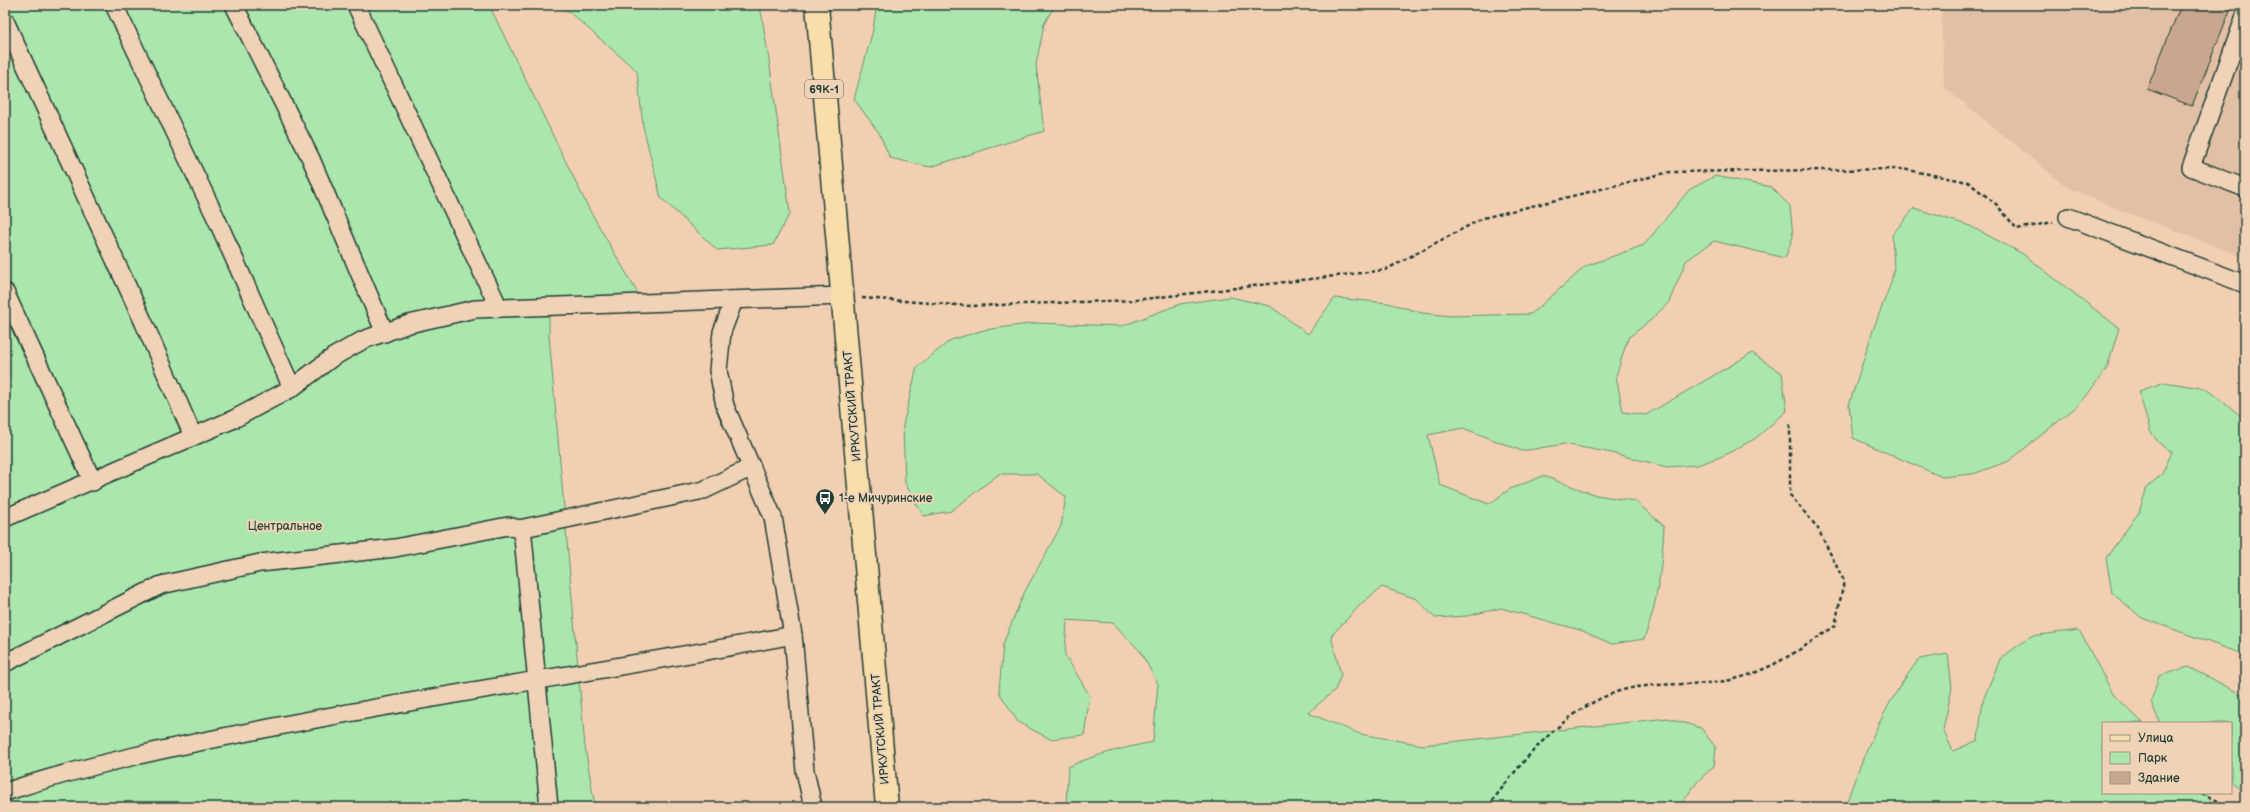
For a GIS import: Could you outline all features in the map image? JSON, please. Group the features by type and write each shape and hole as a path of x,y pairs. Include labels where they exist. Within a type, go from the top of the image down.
{"main road":[{"name":"ИРКУТСКИЙ ТРАКТ","path":"817,5 887,807"}],"street":[{"path":"114,5 217,220 292,388"},
{"path":"234,5 311,159 385,332"},
{"path":"356,5 499,308"},
{"path":"2245,16 2191,167 2245,188"},
{"path":"5,21 144,323 193,436"},
{"path":"2068,217 2245,284"},
{"path":"5,292 93,482"},
{"path":"5,518 93,482 193,436 234,419 292,388 333,357 363,340 409,324 475,309 843,296"},
{"path":"734,300 722,332 718,370 725,406 773,517 793,635 805,771 813,807"},
{"path":"5,663 161,586 260,563 395,548 508,526 518,529 704,490 752,467"},
{"path":"518,529 523,537 549,807"},
{"path":"5,792 59,774 155,750 330,716 679,657 793,635"}],"path":[{"path":"843,296 971,306 1136,300 1385,270 1483,218 1670,172 1903,169 1968,182 1996,204 2017,229 2042,226 2068,217"},
{"path":"1488,807 1513,772 1538,745 1571,718 1598,700 1612,694 1636,688 1734,679 1786,660 1835,626 1844,581 1817,527 1790,495 1790,422"},
{"path":"2204,794 2230,807"}],"shaded area":[{"path":"1941,5 2245,5 2245,258 2100,202 2067,187 1944,87"}],"green space":[{"name":"Центральное","path":"5,5 489,5 589,209 644,304 549,311 549,336 585,747 595,807 5,807"},
{"path":"561,5 760,5 790,213 773,245 717,250 661,198 643,126 637,71"},
{"path":"877,5 1055,5 1044,24 1036,65 1044,131 930,167 890,158 879,133 854,99 872,34"},
{"path":"1715,176 1771,187 1790,206 1793,237 1785,258 1714,241 1686,261 1669,302 1652,319 1628,338 1616,376 1623,412 1646,415 1752,353 1782,373 1787,411 1756,438 1723,456 1697,465 1667,467 1612,453 1564,444 1522,451 1463,428 1428,435 1440,485 1489,504 1510,489 1543,476 1596,495 1635,501 1664,526 1656,598 1644,639 1612,644 1580,630 1501,608 1467,616 1435,618 1417,599 1382,587 1362,603 1331,636 1341,675 1335,690 1308,713 1360,734 1423,745 1668,718 1701,728 1716,748 1714,766 1698,781 1679,807 1066,807 1068,767 1089,758 1153,742 1158,684 1140,651 1113,623 1067,620 1065,655 1090,696 1084,735 1050,739 1018,722 999,692 1003,644 1024,593 1061,526 1066,497 1037,474 999,474 951,511 923,516 905,483 903,425 917,367 951,340 984,330 1036,323 1122,326 1180,304 1230,297 1270,306 1308,334 1335,298 1388,303 1422,313 1451,316 1531,314 1586,266 1644,245 1689,190"},
{"path":"1914,208 1970,226 2023,254 2119,328 2107,368 2081,403 2009,461 1973,474 1942,477 1853,438 1849,405 1873,330 1891,283 1894,267 1892,235"},
{"path":"2165,382 2206,389 2245,419 2245,655 2142,618 2112,593 2106,558 2139,512 2147,487 2162,474 2172,452 2159,443 2150,431 2139,391"},
{"path":"2079,630 2113,694 2142,722 2102,722 2102,794 2207,794 2216,807 1845,807 1867,748 1885,711 1919,659 1948,654 1952,688 1943,730 1953,751 1978,740 1983,700 2000,659 2031,636"},
{"path":"2188,667 2245,696 2245,794 2232,782 2232,722 2160,722 2151,702 2159,676"}],"building":[{"path":"2181,5 2232,5 2192,106 2147,89"}],"place":[{"name":"1-е Мичуринские","path":"825,515"}]}
